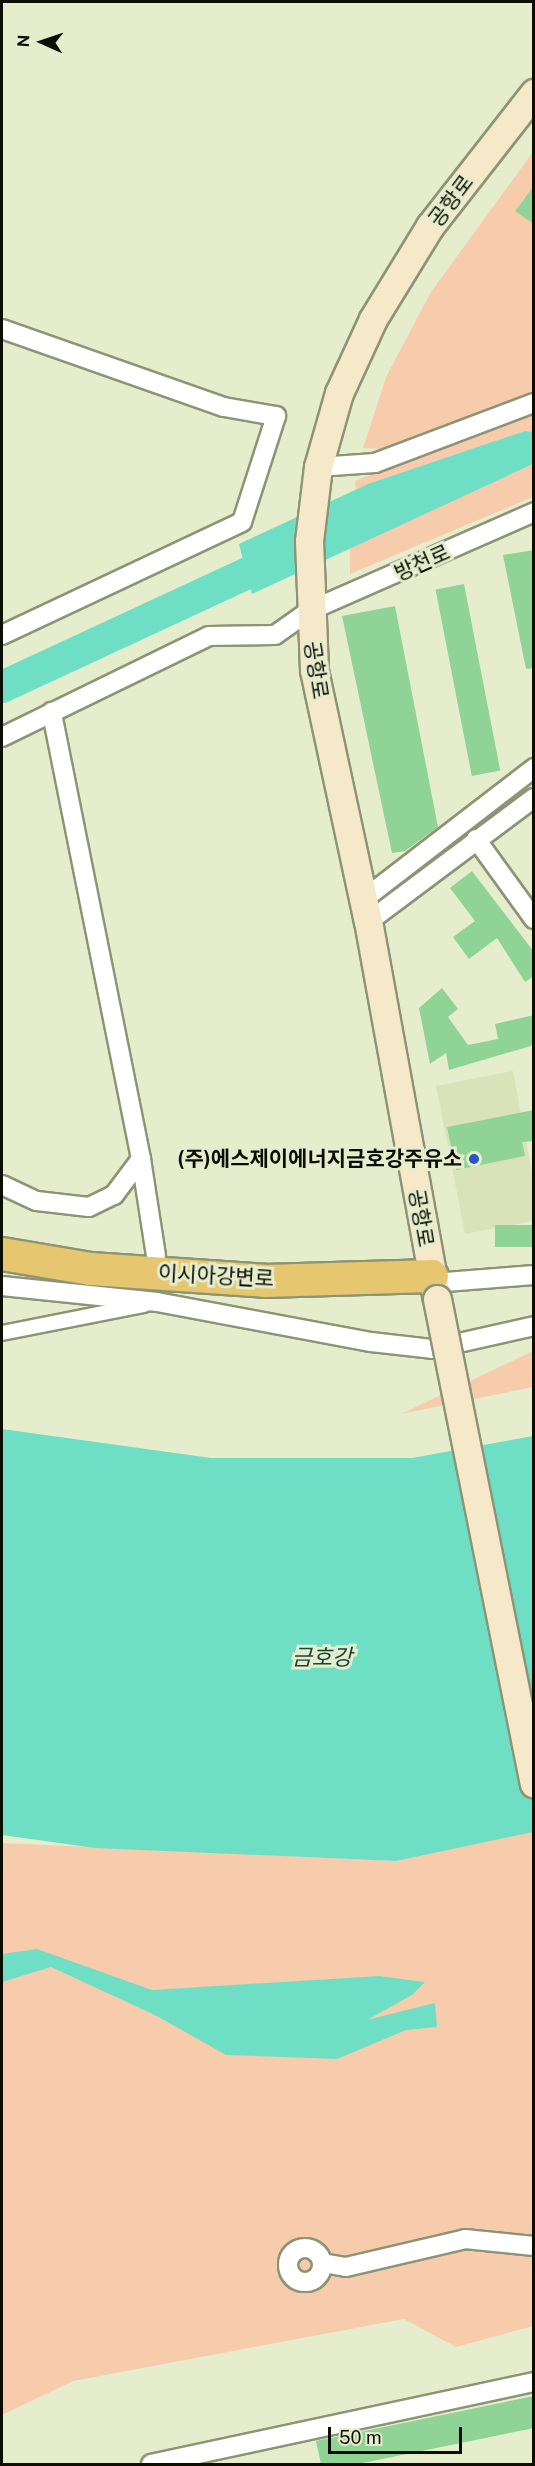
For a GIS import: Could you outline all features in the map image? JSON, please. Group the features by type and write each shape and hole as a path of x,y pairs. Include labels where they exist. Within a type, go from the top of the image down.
{"highway":[{"name":"이시아강변로","path":"2,1234 95,1252 305,1264 433,1279"},
{"name":"이시아강변로","path":"2,1254 91,1269 266,1281 433,1279"}],"main road":[{"name":"공항로","path":"534,93 430,226 373,319 339,393 318,467 309,541 309,611 314,670 366,911 433,1279 534,1783"}],"street":[{"path":"2,329 224,407 276,416 242,522 2,635"},
{"path":"318,467 375,463 534,403"},
{"name":"방천로","path":"2,736 209,636 275,635 309,611 534,512"},
{"path":"52,712 141,1159 156,1256"},
{"path":"366,911 534,768"},
{"path":"366,911 534,798"},
{"path":"476,839 534,918"},
{"path":"2,1185 37,1201 89,1206 114,1195 141,1159"},
{"path":"433,1279 534,1275"},
{"path":"2,1286 157,1302 371,1342 432,1348 534,1326"},
{"path":"2,1333 157,1302"},
{"path":"322,2263 346,2267 465,2239 534,2246"},
{"path":"151,2464 534,2382"}],"shaded area":[{"path":"533,152 533,395 385,449 363,448 387,375 431,292"},
{"path":"533,409 533,432 525,431 356,489 355,481"},
{"path":"533,464 533,497 350,574 350,547"},
{"path":"513,1071 533,1178 533,1221 465,1234 436,1086"},
{"path":"533,1351 533,1387 401,1414"},
{"path":"533,1824 533,2326 456,2347 404,2319 73,2381 2,2415 2,1843 396,1861"}],"water":[{"path":"525,431 533,432 533,464 252,594 239,544 368,484"},
{"name":"금호강","path":"2,1429 211,1458 412,1458 533,1436 533,1832 396,1861 95,1848 2,1835"},
{"path":"37,1949 152,1990 379,1976 425,1982 412,1995 367,2020 435,2003 437,2027 406,2030 337,2059 226,2055 155,2015 51,1967 2,1982 2,1954"}],"building":[{"path":"534,186 534,224 515,211"},
{"path":"534,550 534,668 526,669 503,555"},
{"path":"464,584 500,771 472,776 436,590"},
{"path":"395,606 438,827 405,851 392,853 342,616"},
{"path":"472,871 534,952 534,976 525,982 497,938 469,959 453,937 475,921 450,888"},
{"path":"442,988 458,1009 448,1017 468,1045 498,1039 495,1024 534,1015 534,1045 449,1070 446,1053 430,1064 419,1008"},
{"path":"534,1110 534,1141 522,1142 525,1156 456,1170 447,1127"},
{"path":"495,1225 534,1225 534,1247 495,1247"},
{"path":"534,2396 534,2428 358,2464 321,2464 316,2441"}],"waterway":[{"path":"2,687 286,555"}],"place":[{"name":"(주)에스제이에너지금호강주유소","path":"474,1159"}]}
